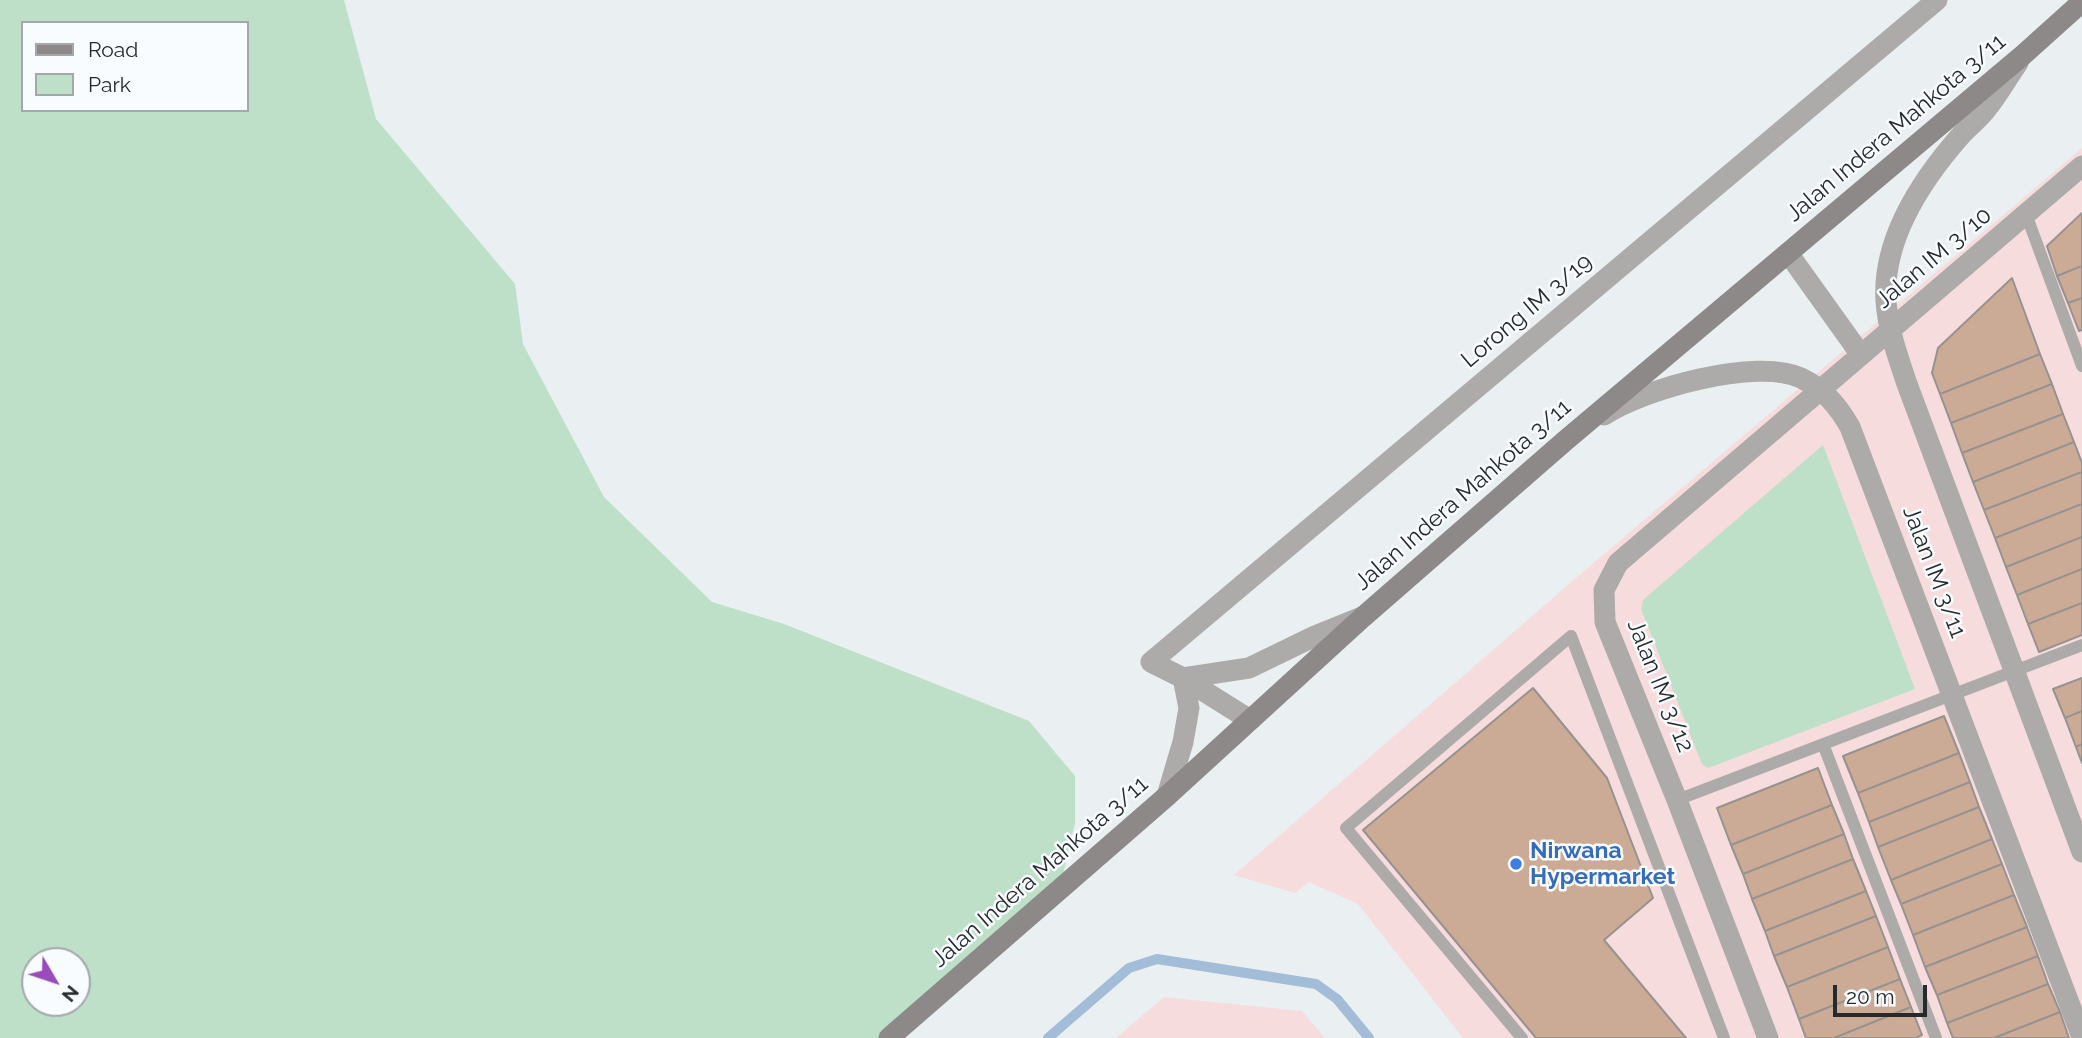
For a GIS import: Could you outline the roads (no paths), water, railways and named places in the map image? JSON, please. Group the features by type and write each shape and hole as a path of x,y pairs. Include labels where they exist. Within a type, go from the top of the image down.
{"street":[{"name":"Lorong IM 3/19","path":"1183,678 1151,662 1937,0"},
{"name":"Jalan Indera Mahkota 3/11","path":"889,1038 1167,796 1363,617 1566,440 2082,3"},
{"name":"Jalan IM 3/11","path":"2023,55 1989,107 1937,166 1905,217 1887,271 1886,300 1890,330 1907,384 2082,852"},
{"name":"Jalan IM 3/10","path":"1820,390 2082,166"},
{"path":"1788,253 1861,355"},
{"name":"Jalan IM 3/11","path":"1566,440 1616,407 1663,389 1714,377 1777,371 1800,377 1820,390 1837,406 1850,427 2082,1037"},
{"name":"Jalan IM 3/12","path":"1768,1038 1605,622 1604,590 1618,563 1820,390"},
{"path":"1183,678 1249,668 1315,636 1363,617"},
{"path":"1183,678 1250,720"},
{"path":"1167,796 1183,742 1189,708 1183,678"}],"lane":[{"path":"2026,214 2082,366"},
{"path":"1522,1038 1346,828 1571,636 1724,1038"},
{"path":"1677,800 2082,645"},
{"path":"1823,744 1936,1038"}],"waterway":[{"path":"1048,1038 1129,968 1157,959 1316,984 1337,999 1369,1038"}],"place":[{"name":"Nirwana Hypermarket","path":"1516,864"}]}
